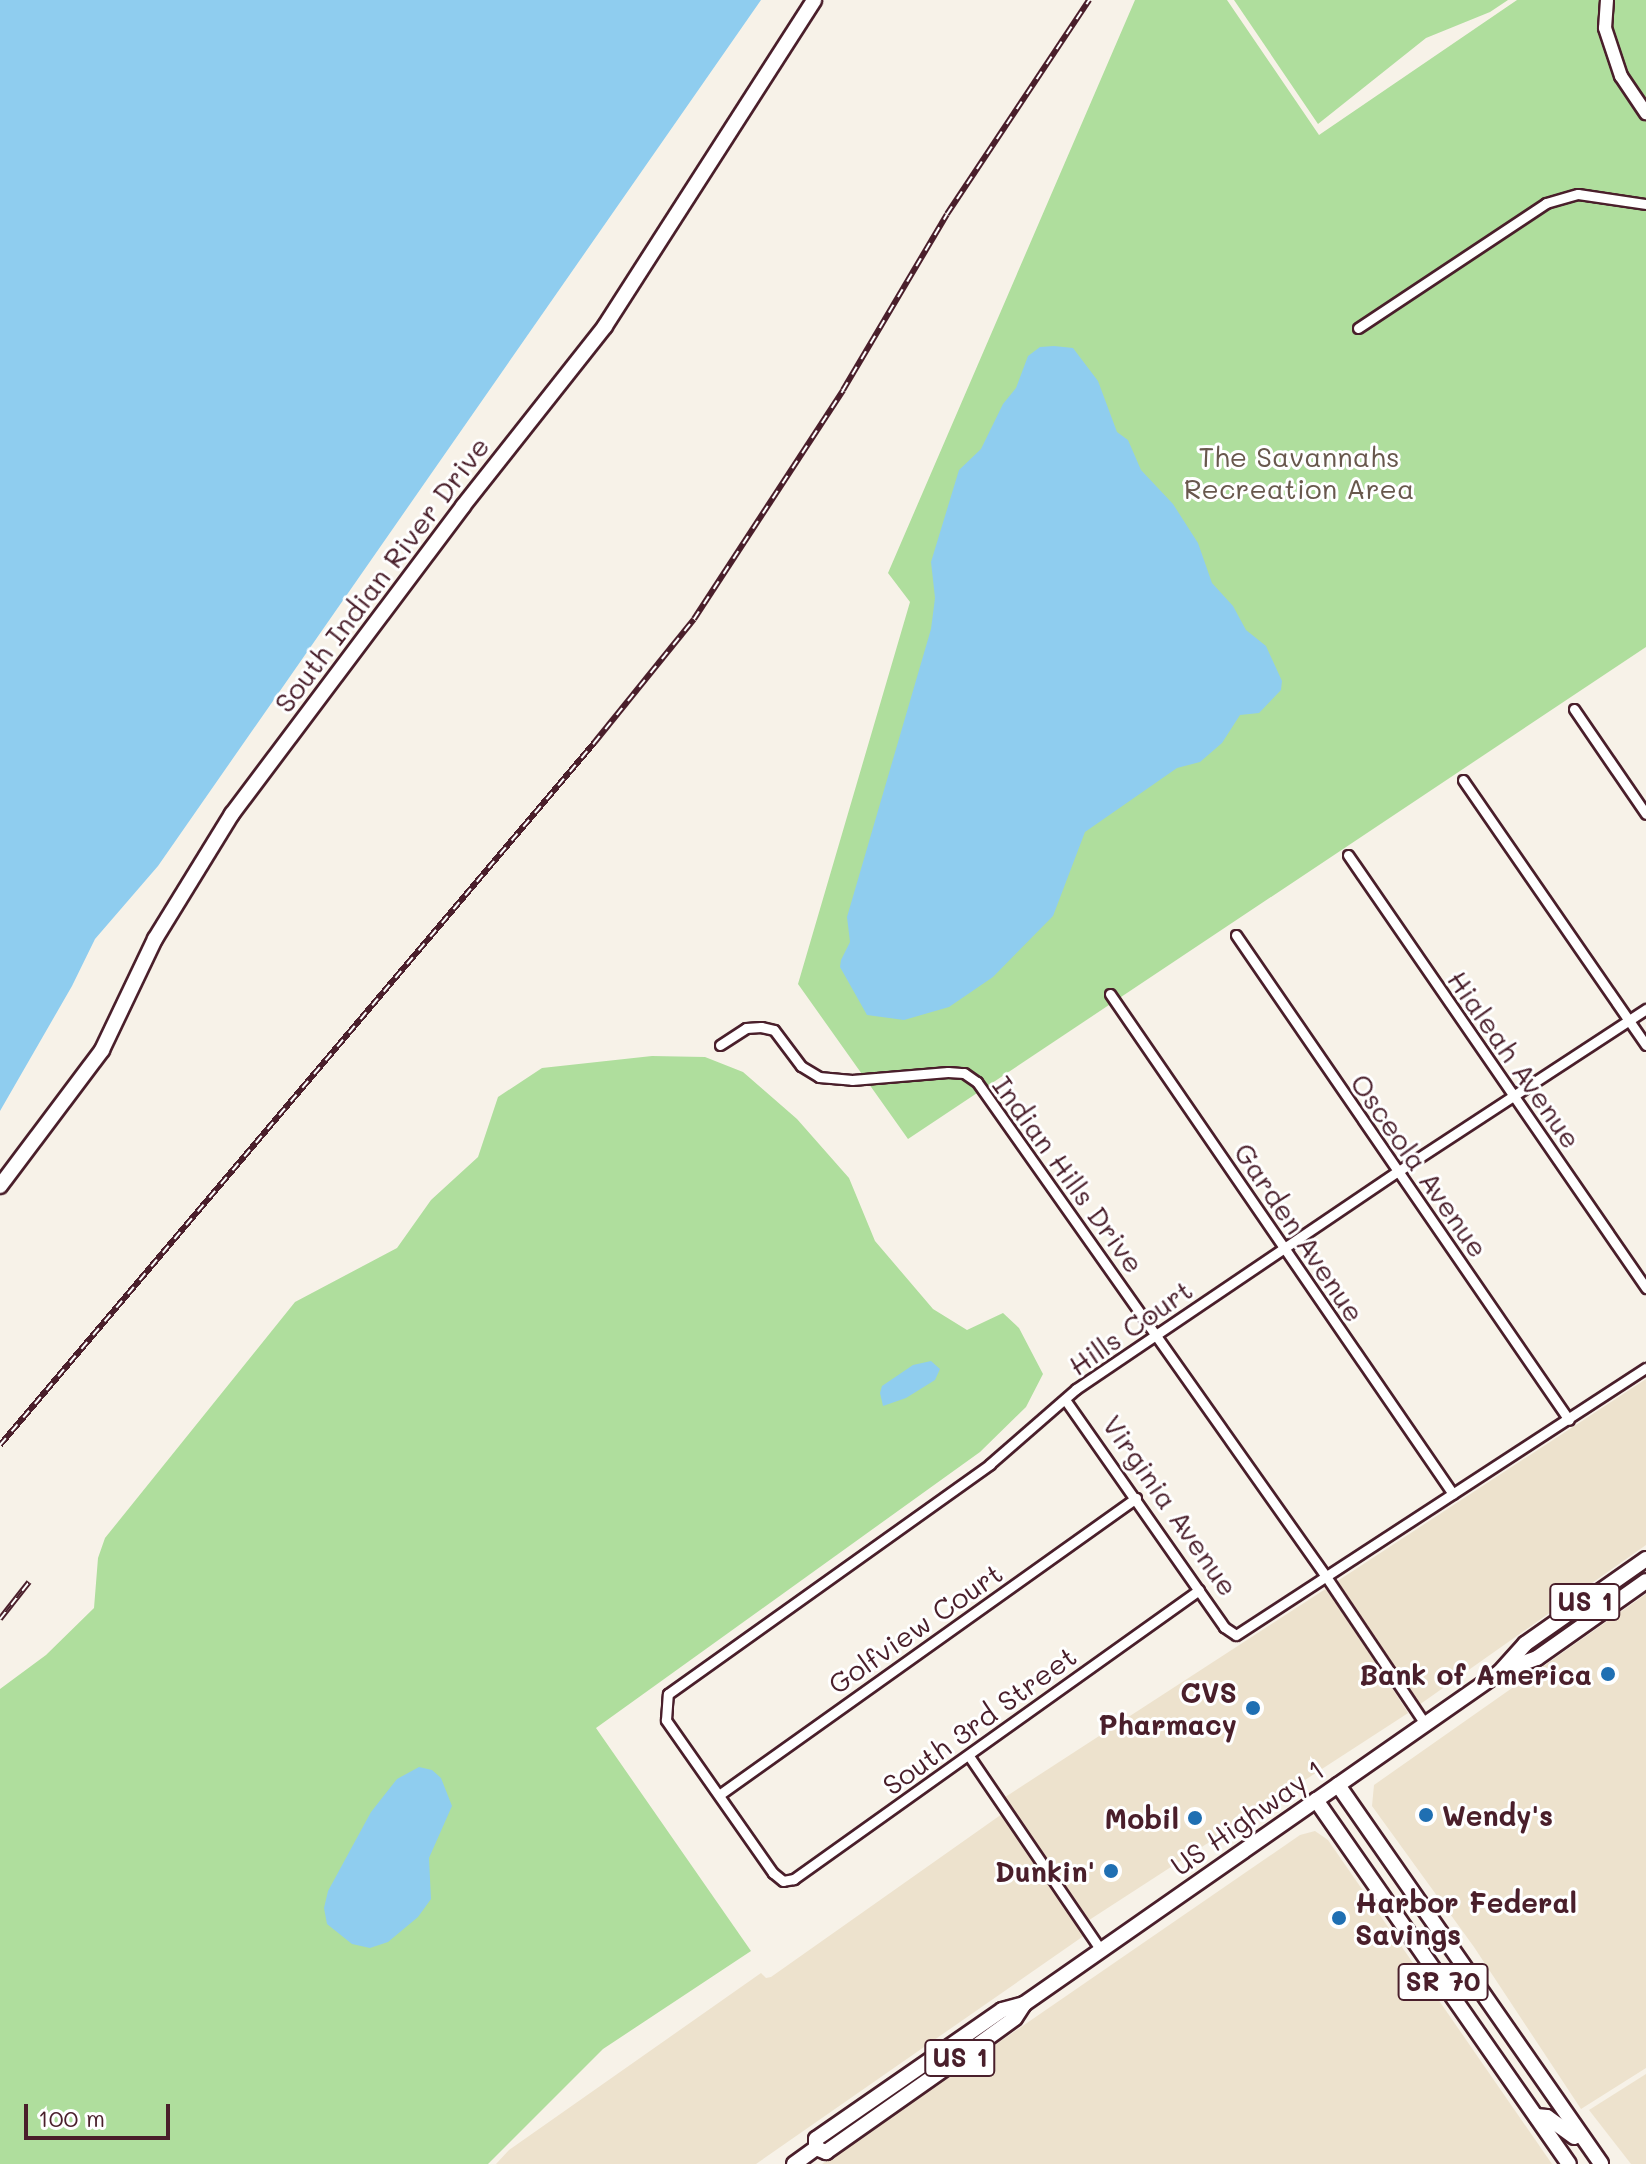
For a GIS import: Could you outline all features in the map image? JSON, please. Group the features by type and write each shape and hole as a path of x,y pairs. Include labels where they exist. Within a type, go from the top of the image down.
{"main road":[{"name":"South Indian River Drive","path":"0,1186 102,1050 155,939 232,814 463,506 605,326 814,0"},
{"name":"US Highway 1","path":"794,2164 816,2148 816,2139 1002,2010 1024,2004 1500,1672 1525,1644 1646,1559"},
{"name":"US Highway 1","path":"1500,1672 1537,1658 1646,1581"},
{"name":"SR 70","path":"1338,1785 1601,2164"},
{"name":"SR 70","path":"1316,1800 1569,2164"},
{"path":"1536,2116 1559,2123 1591,2150"}],"street":[{"path":"1607,0 1605,28 1621,76 1646,113"},
{"path":"1358,328 1546,203 1578,194 1646,204"},
{"path":"1574,709 1646,814"},
{"path":"1463,780 1646,1045"},
{"name":"Hialeah Avenue","path":"1348,855 1646,1288"},
{"name":"Osceola Avenue","path":"1236,935 1569,1420"},
{"name":"Garden Avenue","path":"1110,994 1453,1494"},
{"name":"Hills Court","path":"719,1795 666,1720 664,1709 668,1694 990,1464 1066,1401 1076,1389 1397,1172 1646,1009"},
{"name":"Indian Hills Drive","path":"720,1045 746,1028 761,1027 774,1030 801,1066 819,1077 852,1080 948,1072 964,1073 977,1082 1327,1578 1425,1724"},
{"path":"1327,1578 1646,1368"},
{"name":"Virginia Avenue","path":"1066,1401 1224,1627 1236,1635 1327,1578"},
{"name":"Golfview Court","path":"719,1795 1136,1498"},
{"name":"South 3rd Street","path":"719,1795 773,1873 783,1881 794,1879 1199,1590"},
{"path":"969,1756 1101,1950"}],"shaded area":[{"path":"1646,1379 1646,1545 1419,1705 1336,1582"},
{"path":"1327,1588 1408,1713 1086,1922 1005,1797"},
{"path":"1646,1594 1646,2068 1581,2109 1474,1947 1372,1806 1374,1785"},
{"path":"1002,1814 1085,1935 756,2164 496,2164 509,2150 761,1973 766,1978 771,1977"},
{"path":"1315,1831 1328,1840 1552,2164 822,2164 1300,1835"},
{"path":"1646,2074 1646,2164 1631,2164 1589,2110"}],"green space":[{"name":"The Savannahs Recreation Area","path":"1135,0 1227,0 1319,135 1517,0 1646,0 1646,647 908,1139 798,984 910,602 888,573"},
{"path":"1234,0 1508,0 1490,12 1426,38 1318,124"},
{"path":"652,1056 705,1057 743,1072 797,1119 849,1178 875,1241 933,1309 967,1330 1003,1313 1019,1328 1043,1374 1026,1407 980,1452 596,1728 751,1951 603,2049 488,2164 0,2164 0,1689 46,1655 94,1608 98,1558 105,1538 295,1302 397,1248 431,1200 478,1157 498,1097 542,1068"}],"water":[{"path":"0,0 761,0 158,866 95,939 72,986 0,1111"},
{"path":"1040,347 1073,348 1098,381 1117,432 1128,440 1141,470 1173,504 1198,543 1212,583 1233,606 1246,630 1266,646 1282,681 1281,690 1259,713 1240,715 1222,743 1200,762 1177,768 1085,832 1053,916 993,977 949,1007 904,1020 867,1015 840,967 850,942 847,917 931,629 935,598 931,562 959,470 981,449 1003,404 1016,388 1028,356"},
{"path":"931,1361 940,1369 935,1380 906,1398 883,1406 882,1386 913,1365"},
{"path":"419,1767 432,1770 441,1778 452,1806 429,1858 431,1899 418,1917 388,1942 370,1948 352,1944 327,1924 324,1908 328,1891 371,1812 397,1779"}],"railway":[{"path":"0,1445 594,743 694,619 843,390 947,214 1089,0"},
{"path":"0,1619 29,1582"}],"place":[{"name":"Bank of America","path":"1608,1674"},
{"name":"CVS Pharmacy","path":"1253,1708"},
{"name":"Wendy's","path":"1426,1815"},
{"name":"Mobil","path":"1195,1818"},
{"name":"Dunkin'","path":"1111,1871"},
{"name":"Harbor Federal Savings","path":"1339,1918"}]}
